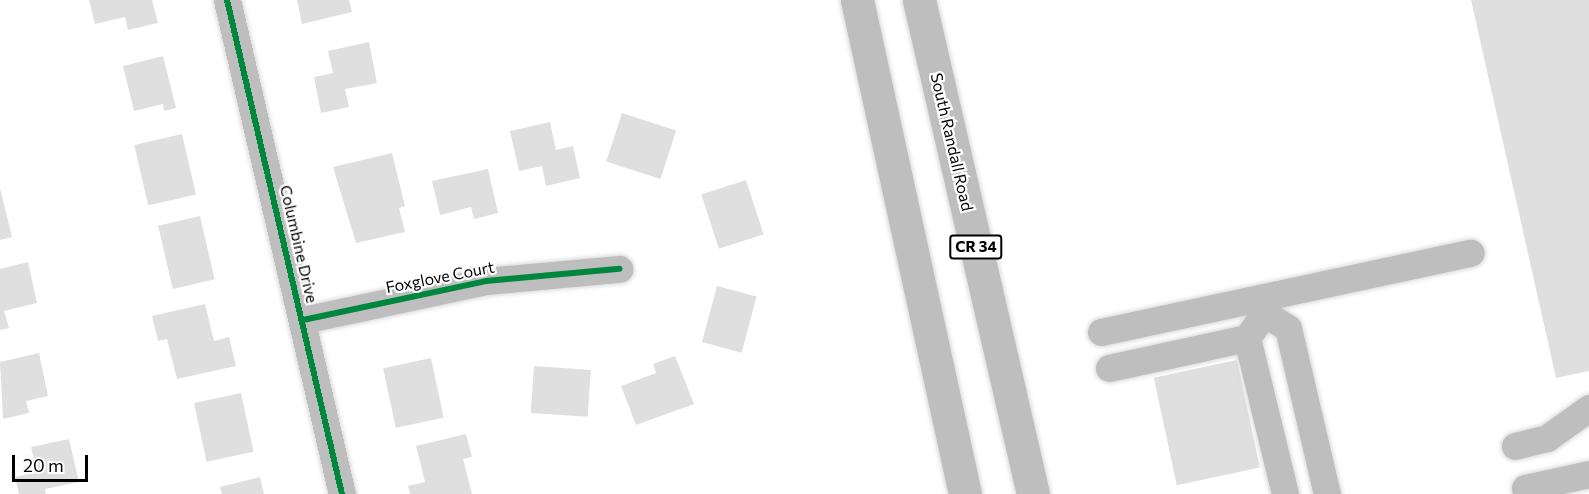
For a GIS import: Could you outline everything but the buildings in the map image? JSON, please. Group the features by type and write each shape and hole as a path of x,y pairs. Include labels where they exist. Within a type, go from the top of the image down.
{"main road":[{"path":"857,0 965,494"},
{"name":"South Randall Road","path":"919,0 1033,494"}],"street":[{"name":"Columbine Drive","path":"227,0 342,494"},
{"path":"1101,332 1262,306 1472,253"},
{"name":"Foxglove Court","path":"303,320 486,281 619,268"},
{"path":"1262,306 1248,338 1284,494"},
{"path":"1262,306 1288,328 1320,492"},
{"path":"1109,368 1248,338"},
{"path":"1515,446 1547,438 1589,408"},
{"path":"1525,488 1589,474"}],"cycle path":[{"path":"227,0 342,494"},
{"path":"303,320 486,281 619,269"}]}
